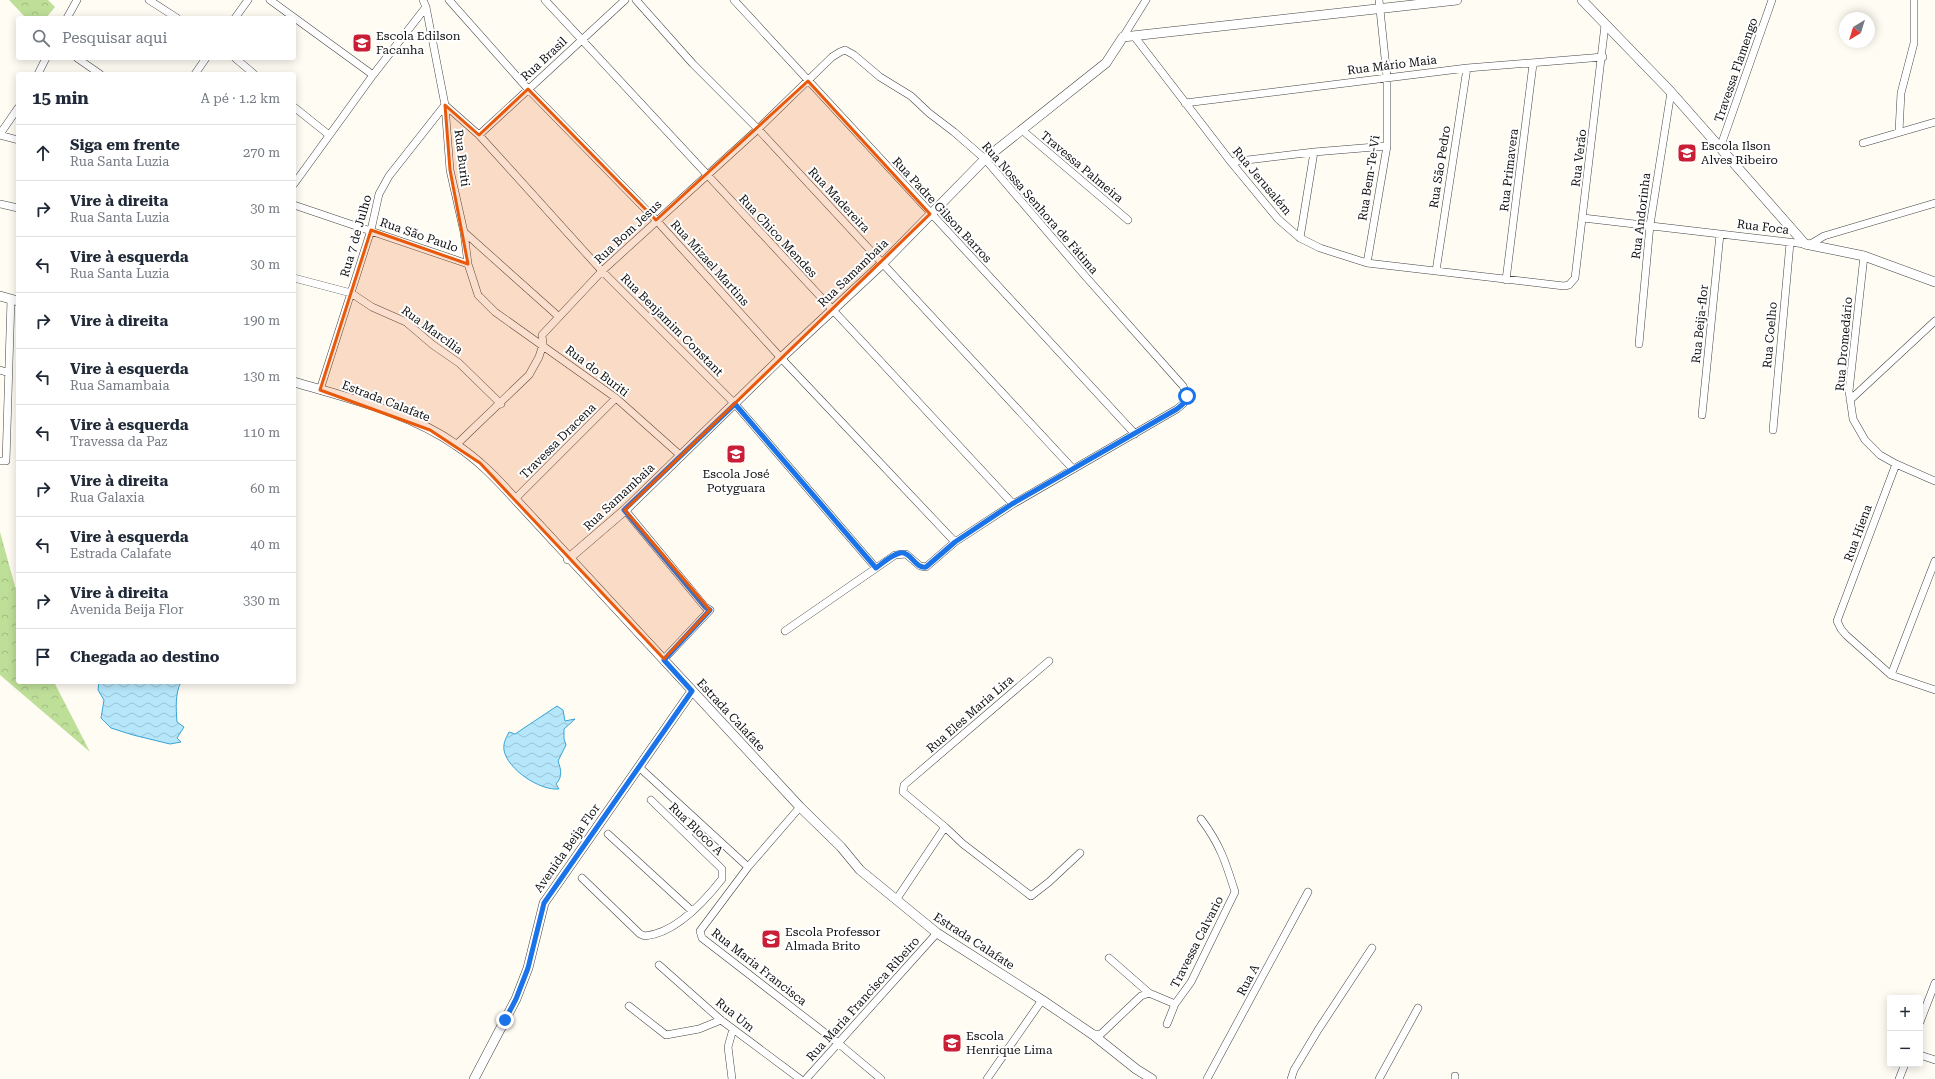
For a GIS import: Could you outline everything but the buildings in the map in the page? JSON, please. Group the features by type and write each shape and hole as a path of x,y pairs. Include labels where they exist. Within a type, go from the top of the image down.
{"street":[{"path":"68,16 77,0"},
{"path":"149,0 174,16"},
{"path":"236,16 248,0"},
{"path":"270,0 292,16"},
{"name":"Rua Mizael Martins","path":"449,0 528,89 656,220 781,358 955,542"},
{"name":"Rua Chico Mendes","path":"544,0 1012,504"},
{"name":"Rua Brasil","path":"479,135 625,0"},
{"name":"Rua Madereira","path":"636,0 693,64 758,129 1073,469"},
{"name":"Rua Padre Gilson Barros","path":"734,0 930,214 1135,434"},
{"name":"Rua Samambaia","path":"568,559 624,510 781,358 883,263 985,159 1106,63 1146,0"},
{"path":"1123,37 1380,4 1457,0"},
{"path":"1582,0 1671,92 1807,244 1824,236 1935,203"},
{"name":"Travessa Flamengo","path":"1720,148 1772,0"},
{"path":"1899,131 1901,93 1914,44 1914,0"},
{"path":"296,181 425,3"},
{"name":"Rua Buriti","path":"425,3 445,105 450,170 464,232 468,264 478,295 495,312"},
{"name":"Rua Bem-Te-Vi","path":"1367,263 1387,146 1387,77 1380,4"},
{"path":"296,19 373,75"},
{"name":"Rua Verão","path":"1564,286 1569,286 1575,278 1603,57 1605,25"},
{"name":"Rua Jerusalém","path":"1134,36 1231,162 1278,219 1300,238 1320,248 1367,263 1564,286"},
{"name":"Rua Bom Jesus","path":"456,444 501,404 529,375 536,365 543,344 542,335 558,316 602,271 840,52"},
{"name":"Rua Nossa Senhora de Fátima","path":"840,52 849,52 880,77 911,96 928,113 954,132 985,159 1086,277 1183,386 1187,396 1183,404 1135,434"},
{"name":"Rua Mário Maia","path":"1185,102 1467,68 1533,64 1603,57"},
{"path":"39,72 45,60"},
{"path":"80,60 97,72"},
{"path":"196,72 204,60"},
{"path":"237,60 252,72"},
{"name":"Rua Primavera","path":"1506,280 1533,64"},
{"name":"Rua São Pedro","path":"1436,271 1467,68"},
{"name":"Rua Andorinha","path":"1638,344 1650,225 1671,92"},
{"name":"Rua Benjamim Constant","path":"445,105 479,135 602,271 735,404 876,568"},
{"name":"Rua 7 de Julho","path":"320,390 371,230 379,194 386,182 445,105"},
{"path":"296,108 329,135"},
{"path":"16,111 0,135 16,139"},
{"path":"1863,143 1899,131 1935,122"},
{"name":"Travessa Palmeira","path":"1022,130 1128,220"},
{"path":"1231,162 1314,152 1387,146"},
{"path":"1300,238 1314,152"},
{"path":"0,204 16,208"},
{"name":"Rua São Paulo","path":"296,206 468,264"},
{"name":"Rua Foca","path":"1583,218 1807,244 1864,256 1935,282"},
{"path":"464,232 558,316"},
{"name":"Rua Beija-flor","path":"1702,415 1720,234"},
{"name":"Rua Coelho","path":"1773,430 1790,243"},
{"name":"Rua Dromedário","path":"1864,256 1851,366 1850,400 1853,419 1865,440 1880,455 1896,464 1935,481"},
{"name":"Rua Marcília","path":"296,278 351,292 372,307 406,322 433,345 459,363 501,404"},
{"path":"0,296 14,300 3,461"},
{"name":"Rua do Buriti","path":"495,312 543,344 616,398 680,456"},
{"path":"1850,400 1935,322"},
{"path":"0,370 9,373"},
{"name":"Estrada Calafate","path":"296,383 401,417 456,444 487,469 568,559 800,807 841,847 860,870 937,933 1042,1000 1092,1034 1136,1070 1152,1079"},
{"name":"Travessa Dracena","path":"515,499 616,398"},
{"path":"785,631 895,555 902,553 906,554 920,566 926,567 955,542 1012,504 1135,434"},
{"name":"Rua Hiena","path":"1892,675 1841,629 1837,621 1896,464"},
{"path":"624,510 705,607 710,610 664,660"},
{"path":"1935,561 1892,675 1935,690"},
{"name":"Rua Eles Maria Lira","path":"945,827 903,792 905,783 1049,661"},
{"name":"Avenida Beija Flor","path":"474,1079 516,999 528,968 544,903 692,691"},
{"path":"639,767 748,867"},
{"name":"Rua Bloco A","path":"651,800 722,869 723,874 717,885 692,911"},
{"name":"Rua Maria Francisca","path":"800,807 748,867 700,931 702,938 838,1043"},
{"name":"Travessa Calvario","path":"1109,958 1149,993 1175,1004 1191,982 1235,892 1227,864 1216,838 1201,819"},
{"path":"687,835 699,823"},
{"path":"896,900 945,827 963,844 1031,896 1049,882 1080,853"},
{"path":"582,878 640,934 645,936 667,929 692,911 608,834"},
{"name":"Rua A","path":"1207,1079 1308,892"},
{"name":"Rua Maria Francisca Ribeiro","path":"806,1079 937,933"},
{"path":"1291,1079 1294,1070 1318,1030 1372,948"},
{"name":"Rua Um","path":"659,965 721,1020 800,1079"},
{"path":"1923,1014 1935,983"},
{"path":"1092,1034 1101,1034 1141,996 1149,993"},
{"path":"987,1079 1042,1000"},
{"path":"1166,1024 1175,1004"},
{"path":"629,1006 666,1035 699,1030 721,1020"},
{"path":"1379,1079 1418,1008"},
{"path":"732,1079 728,1047 733,1029"},
{"path":"838,1043 881,1079"},
{"path":"1923,1056 1935,1060"},
{"path":"1899,1079 1903,1067"}],"highlighted area":[{"path":"808,81 930,214 625,510 710,610 664,659 480,463 430,430 320,390 371,230 468,264 450,170 445,105 479,135 528,89 656,220"}],"green space":[{"path":"9,0 48,0 55,7 48,16 24,16"},
{"path":"0,532 16,590 16,684 55,684 90,752 0,675"}],"water":[{"path":"99,684 180,684 176,707 177,722 184,727 177,738 181,742 170,744 111,728 101,718 104,700 98,690"},
{"path":"557,706 563,710 565,721 575,719 564,729 564,739 566,745 558,761 561,773 556,784 559,789 551,789 534,783 518,771 506,757 504,747 509,732 515,734"}],"place":[{"name":"Escola Edilson Facanha","path":"362,43"},
{"name":"Escola Ilson Alves Ribeiro","path":"1687,153"},
{"name":"Escola José Potyguara","path":"736,454"},
{"name":"Escola Professor Almada Brito","path":"771,939"},
{"name":"Escola Henrique Lima","path":"952,1043"}],"route":[{"path":"505,1020 516,999 528,968 539,918 544,903 692,691 664,660 708,614 710,610 705,607 703,602 624,510 735,404 876,568 895,555 902,553 906,554 920,566 926,567 955,542 1012,504 1177,409 1183,404 1187,396"}]}
